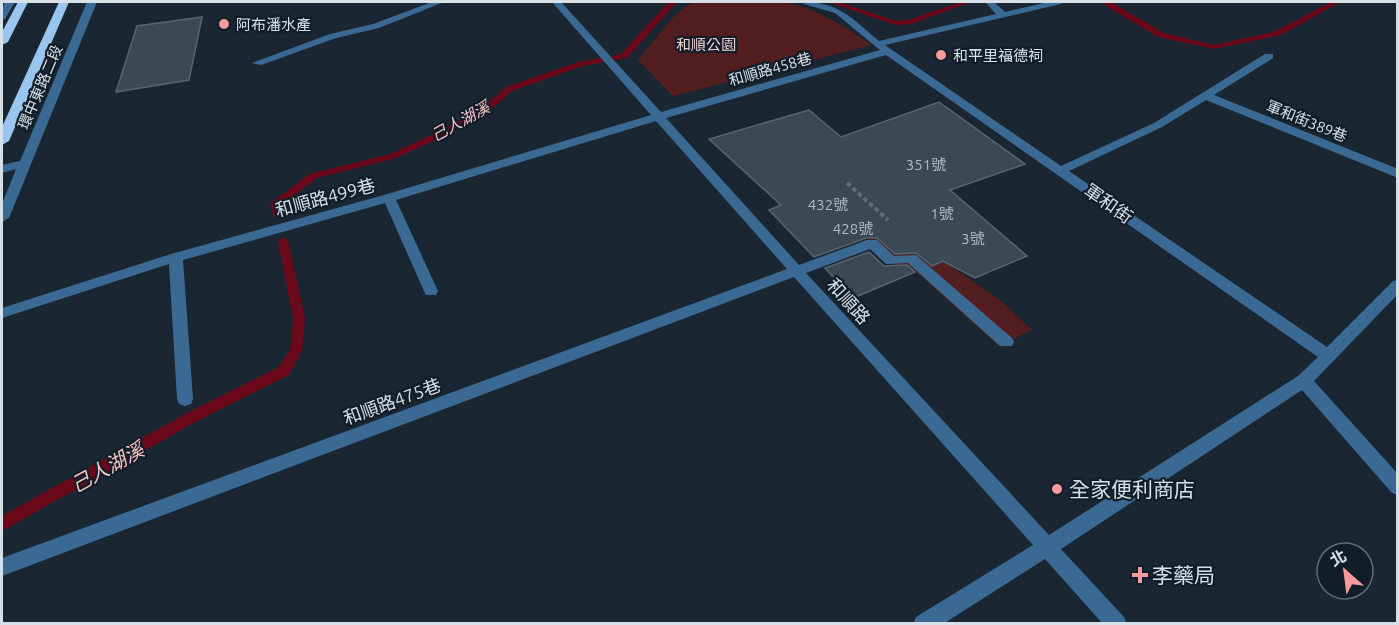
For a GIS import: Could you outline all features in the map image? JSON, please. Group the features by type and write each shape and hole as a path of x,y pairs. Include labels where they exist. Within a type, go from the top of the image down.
{"highway":[{"path":"2,42 23,2"},
{"path":"2,141 64,2"}],"street":[{"path":"2,17 10,2"},
{"name":"環中東路二段","path":"2,218 92,2"},
{"path":"257,63 333,36 376,26 439,2"},
{"name":"和順路","path":"556,2 797,272 1117,624"},
{"path":"807,2 834,6"},
{"path":"989,2 1004,16"},
{"path":"877,44 1058,2"},
{"name":"軍和街","path":"834,6 877,44 1328,356"},
{"name":"和順路458巷","path":"659,116 889,51"},
{"path":"1062,170 1158,125 1269,56"},
{"name":"軍和街389巷","path":"1206,96 1398,174"},
{"name":"和順路499巷","path":"2,313 176,257 389,198 659,116"},
{"path":"2,169 24,164"},
{"path":"389,198 431,291"},
{"name":"和順路475巷","path":"2,567 872,243 891,261 911,258 1006,342"},
{"path":"176,257 185,399"},
{"path":"923,624 1304,381 1398,285"},
{"path":"1304,381 1398,487"}],"path":[{"path":"847,183 888,220"}],"green space":[{"name":"和順公園","path":"759,1 794,5 829,18 872,45 673,96 638,60 675,15 693,2"},
{"path":"859,231 935,255 1001,301 1032,330 999,346 916,272 906,275"}],"building":[{"path":"202,17 189,80 116,92 137,26"},
{"path":"939,102 1025,164 950,190 1027,256 975,278 943,261 932,266 916,253 895,254 877,238 866,238 814,257 769,210 781,205 709,139 809,110 841,137"},
{"path":"869,252 884,266 907,265 915,272 853,298 825,268"}],"waterway":[{"name":"己人湖溪","path":"278,215 275,205 313,176 393,156 483,112 509,89 581,64 624,56 673,2"},
{"name":"己人湖溪","path":"832,2 895,23 909,22 967,2"},
{"name":"己人湖溪","path":"1108,2 1161,35 1214,47 1278,33 1336,2"},
{"name":"己人湖溪","path":"2,524 194,416 284,371 296,350 299,318 283,241"}],"place":[{"name":"阿布潘水產","path":"224,24"},
{"name":"和平里福德祠","path":"941,55"},
{"name":"全家便利商店","path":"1057,489"},
{"name":"李藥局","path":"1140,575"}]}
